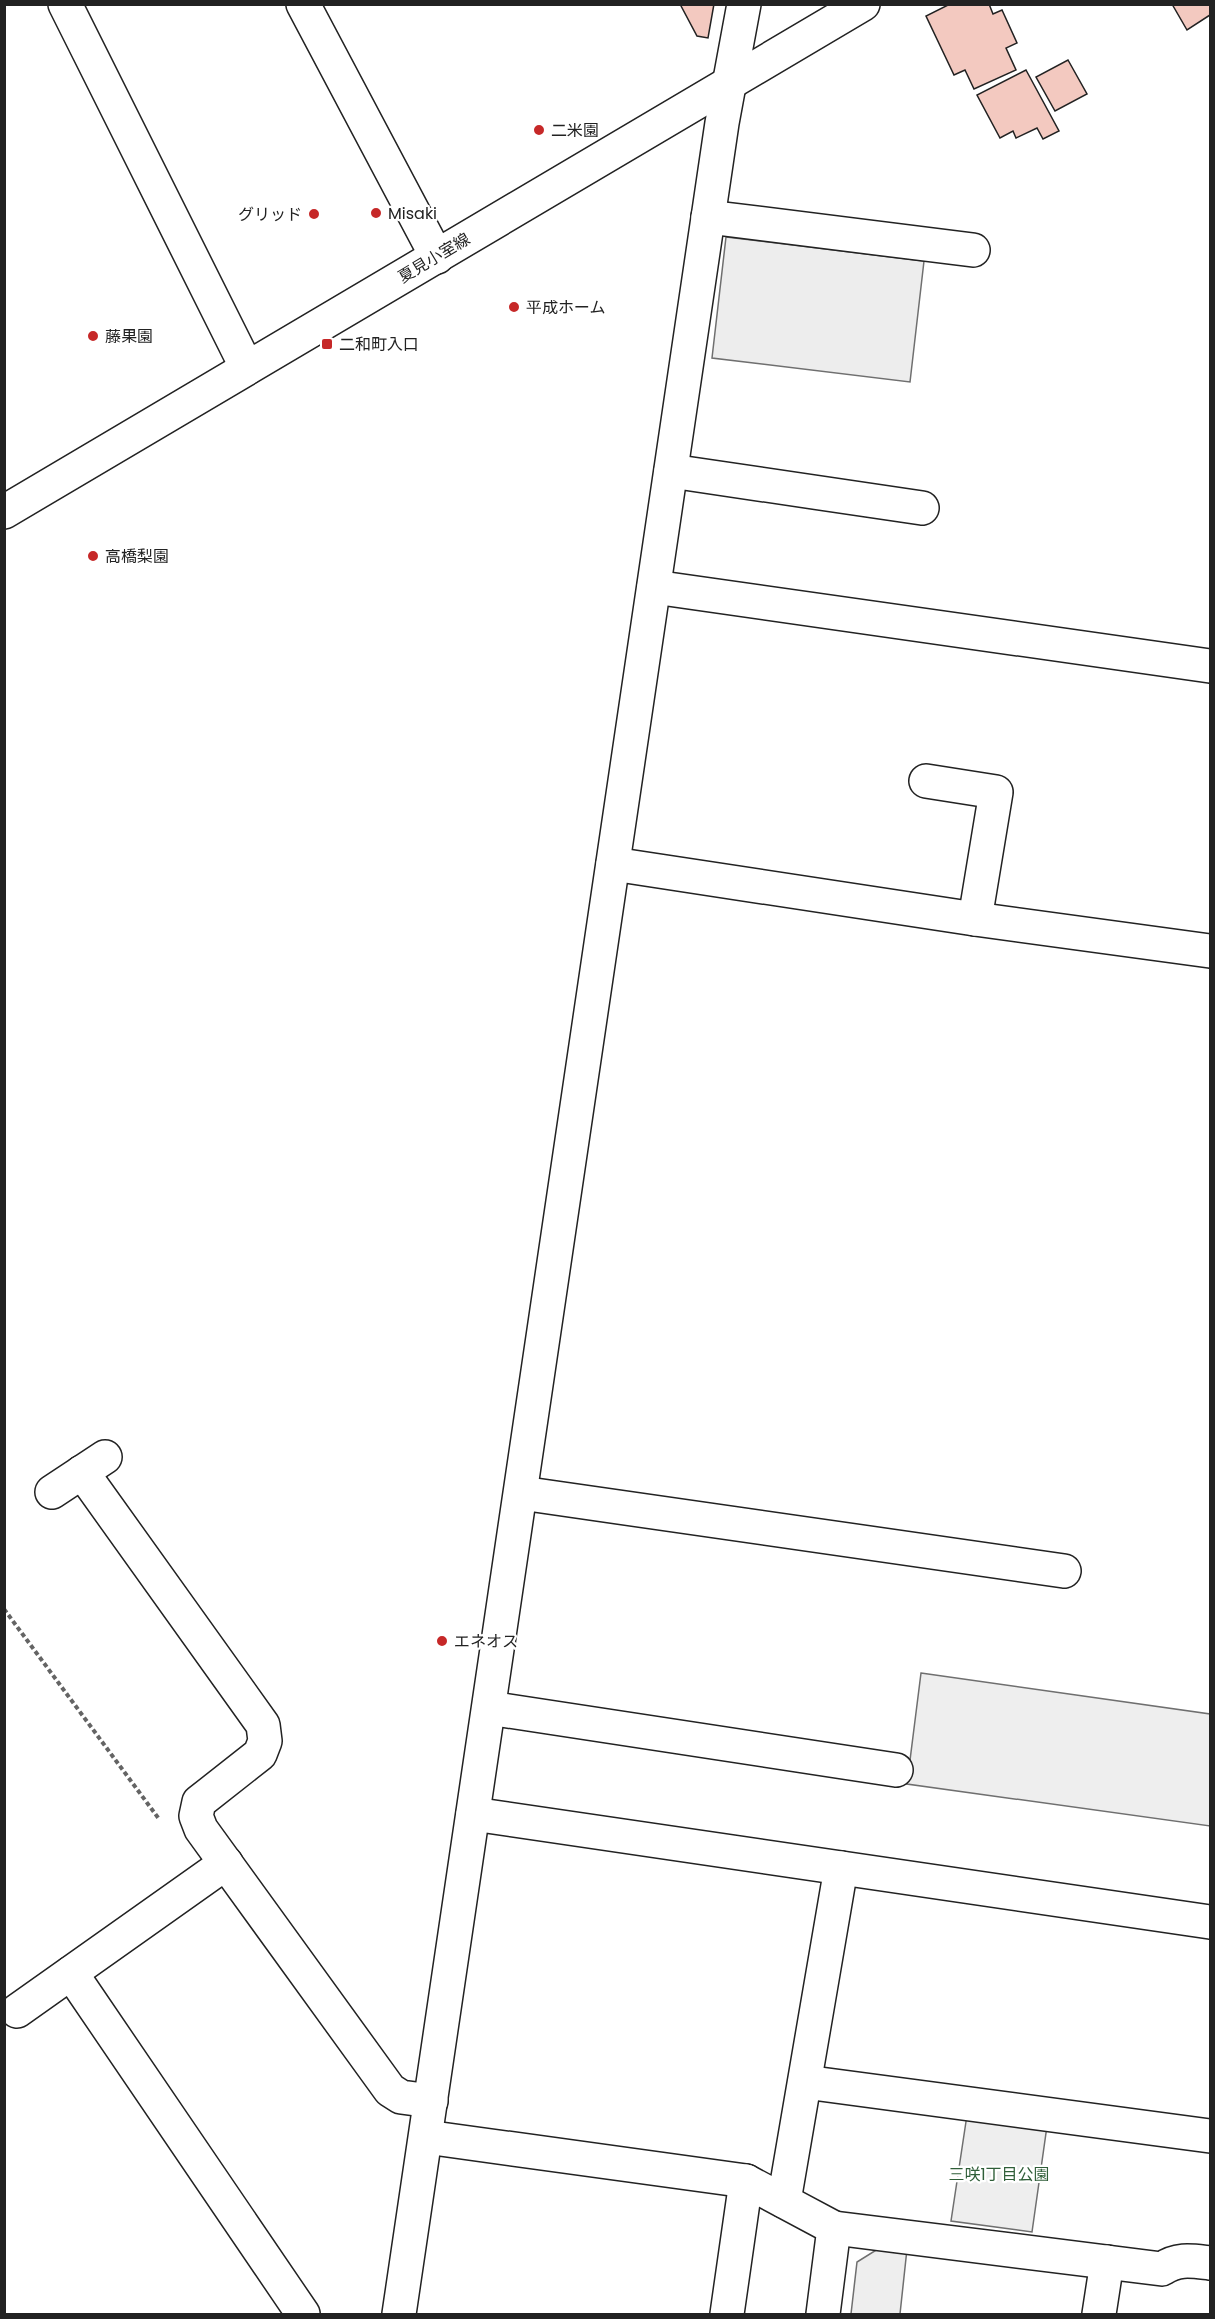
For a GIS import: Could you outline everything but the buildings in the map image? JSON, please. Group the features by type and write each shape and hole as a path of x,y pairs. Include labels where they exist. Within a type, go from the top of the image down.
{"street":[{"path":"65,4 247,368"},
{"path":"303,4 436,257"},
{"path":"399,2314 670,471 728,84 744,4"},
{"name":"夏見小室線","path":"4,512 863,4"},
{"path":"708,217 973,250"},
{"path":"670,471 922,508"},
{"path":"654,587 1210,666"},
{"path":"926,781 996,792 975,919"},
{"path":"613,864 975,919 1210,951"},
{"path":"52,1492 93,1465 263,1725 265,1741 260,1754 199,1802 196,1816 201,1829 390,2090 401,2097 431,2101"},
{"path":"520,1492 1064,1571"},
{"path":"489,1708 896,1770"},
{"path":"473,1814 1210,1922"},
{"path":"17,2011 226,1863"},
{"path":"784,2201 841,1868"},
{"path":"70,1973 303,2314"},
{"path":"805,2082 1210,2136"},
{"path":"426,2137 746,2181 834,2228 1162,2269 1172,2262 1184,2260 1210,2263"},
{"path":"727,2314 746,2181"},
{"path":"823,2314 834,2228"},
{"path":"1099,2314 1107,2262"}],"path":[{"path":"4,1610 161,1821"}],"green space":[{"path":"921,1673 1210,1714 1210,1826 907,1784"},
{"name":"三咲1丁目公園","path":"967,2115 1047,2126 1032,2232 951,2221"},
{"path":"881,2247 907,2249 900,2314 851,2314 857,2262"}],"shaded area":[{"path":"726,237 924,261 910,382 712,358"}],"place":[{"name":"二米園","path":"539,130"},
{"name":"Misaki","path":"376,213"},
{"name":"グリッド","path":"314,214"},
{"name":"平成ホーム","path":"514,307"},
{"name":"藤果園","path":"93,336"},
{"name":"二和町入口","path":"327,344"},
{"name":"高橋梨園","path":"93,556"},
{"name":"エネオス","path":"442,1641"}]}
